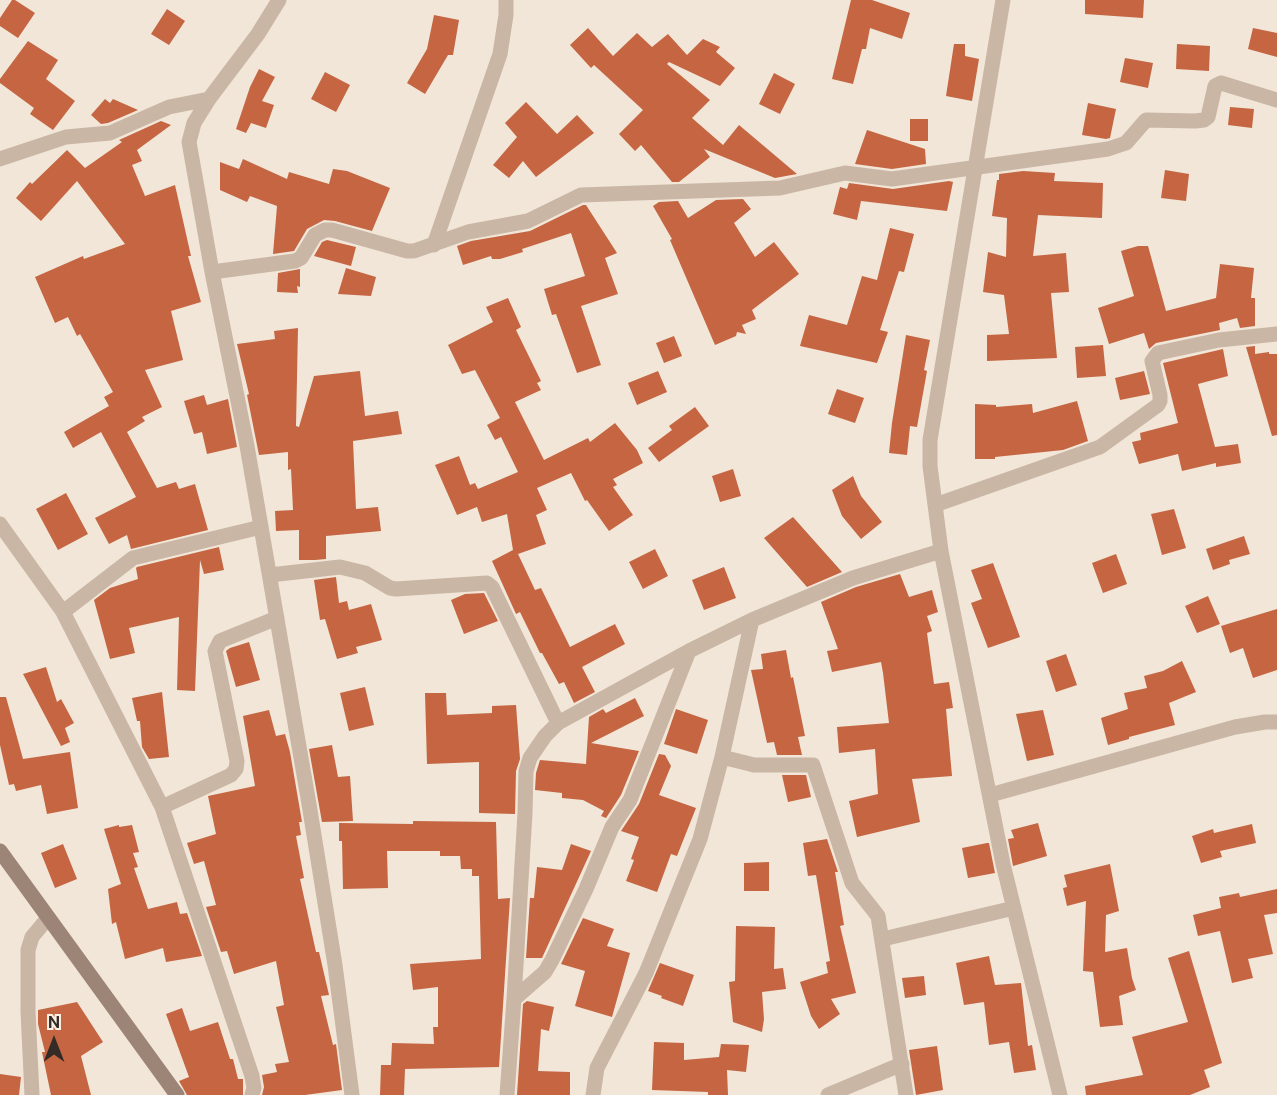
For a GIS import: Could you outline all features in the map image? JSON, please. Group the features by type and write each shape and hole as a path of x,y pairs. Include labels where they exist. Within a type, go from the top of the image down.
{"main road":[{"path":"0,851 177,1095"}],"street":[{"path":"279,0 258,34 209,99 194,123 189,142 212,272 248,446 333,953 352,1095"},
{"path":"434,245 500,54 506,0"},
{"path":"1003,0 930,440 935,505 942,551 990,795 1014,908 1060,1095"},
{"path":"212,272 295,261 301,258 315,235 325,230 407,251 420,250 468,232 528,220 581,195 780,188 838,173 886,179 1118,146 1126,143 1146,120 1204,120 1208,117 1217,84 1221,83 1277,100"},
{"path":"0,159 66,137 110,133 169,107 209,99"},
{"path":"935,505 1100,447 1158,405 1160,395 1152,362 1158,353 1225,339 1277,334"},
{"path":"0,524 63,612 162,807 252,1076 254,1088 252,1095"},
{"path":"63,612 133,558 261,526"},
{"path":"507,1095 526,771 530,758 545,735 558,723 689,651 752,620 854,579 942,551"},
{"path":"270,575 340,567 365,573 390,588 396,589 487,583 492,586 558,723"},
{"path":"162,807 231,775 236,769 237,761 215,651 220,641 276,618"},
{"path":"593,1095 597,1068 646,973 700,839 722,757 752,620"},
{"path":"514,999 545,972 552,960 612,827 630,800 689,651"},
{"path":"990,795 1235,728 1277,722"},
{"path":"722,757 754,765 813,765 852,883 878,916 906,1095"},
{"path":"883,939 1014,908"},
{"path":"32,1095 28,950 32,937 48,918"},
{"path":"828,1095 902,1064"}],"building":[{"path":"12,0 35,13 18,38 0,26 0,18"},
{"path":"851,0 872,0 910,13 902,39 870,28 866,49 862,49 853,84 832,79"},
{"path":"1085,0 1144,0 1143,18 1085,14"},
{"path":"167,9 185,21 169,45 151,34"},
{"path":"434,15 459,20 453,55 448,55 425,94 407,83 427,49"},
{"path":"588,28 613,56 637,33 652,47 668,34 687,55 703,39 720,47 716,52 735,68 720,86 669,62 667,64 710,100 692,118 723,145 739,125 797,174 775,178 704,149 710,157 679,182 672,182 641,145 635,151 619,134 643,110 594,65 591,68 570,45"},
{"path":"1253,28 1277,33 1277,57 1248,49"},
{"path":"28,41 58,60 46,79 75,101 53,130 30,114 34,108 0,83 0,79"},
{"path":"954,44 965,44 965,56 979,59 972,101 946,96"},
{"path":"1177,44 1210,46 1209,71 1176,69"},
{"path":"1125,58 1153,63 1148,88 1120,82"},
{"path":"259,69 275,77 262,101 274,105 266,128 251,123 246,133 236,129 250,87"},
{"path":"325,72 350,85 336,112 311,99"},
{"path":"774,73 795,84 780,114 759,104"},
{"path":"105,99 110,103 113,99 138,110 101,124 91,115"},
{"path":"526,102 557,134 577,115 594,133 536,177 523,161 509,178 493,165 517,137 505,123"},
{"path":"1088,103 1116,109 1110,138 1082,135"},
{"path":"1230,107 1254,109 1252,128 1228,125"},
{"path":"910,119 928,119 928,141 910,141"},
{"path":"161,121 171,125 137,150 142,161 132,165 145,196 175,185 191,256 188,256 201,302 171,311 183,360 145,370 162,407 142,417 145,421 127,432 157,488 176,482 179,489 195,484 208,530 131,549 127,535 109,544 95,518 136,497 101,432 73,448 64,432 109,406 104,397 113,392 80,334 77,336 68,317 55,323 35,277 83,256 84,259 125,244 77,181 41,221 16,198 30,182 32,184 67,150 85,168 122,142 119,140"},
{"path":"867,130 925,149 926,164 892,169 855,164"},
{"path":"243,159 287,179 289,172 329,184 333,169 347,171 390,188 372,231 324,220 307,229 294,251 273,254 277,206 250,196 247,202 220,190 220,162 239,169"},
{"path":"1165,170 1189,174 1186,201 1161,198"},
{"path":"1023,171 1055,173 1054,181 1103,183 1102,218 1038,215 1033,256 1066,253 1069,292 1051,293 1057,358 987,361 987,335 1009,334 1004,295 983,292 988,252 1006,257 1007,218 992,216 997,180 999,180 999,174"},
{"path":"953,182 947,211 861,201 857,220 833,214 840,187 847,189 849,183 893,189"},
{"path":"743,199 751,209 734,223 755,257 774,242 799,274 752,310 756,319 742,325 746,334 737,332 736,336 715,345 670,240 672,239 653,206 659,202 678,201 688,218 716,200"},
{"path":"586,205 617,253 605,258 618,294 581,306 601,365 577,373 556,314 552,315 544,289 585,276 571,233 522,249 523,252 500,259 492,259 491,256 463,265 457,246 471,241 530,231"},
{"path":"890,228 914,234 904,272 899,271 880,330 888,332 877,363 800,346 809,315 847,325 862,276 877,280"},
{"path":"327,240 356,247 351,266 314,256 322,242"},
{"path":"1138,246 1148,246 1166,311 1216,298 1220,264 1254,268 1251,298 1255,298 1255,326 1240,328 1237,318 1219,323 1220,330 1156,343 1149,349 1144,333 1109,344 1098,308 1134,296 1121,251"},
{"path":"346,268 376,277 371,296 338,294"},
{"path":"300,269 298,293 277,292 278,273"},
{"path":"508,298 521,327 516,330 541,381 537,383 541,390 515,402 544,460 588,438 590,442 615,423 637,450 643,463 613,479 617,485 613,487 633,515 609,531 587,500 585,501 571,473 537,488 547,510 536,515 546,544 518,554 535,590 541,588 570,647 615,624 625,644 582,667 595,692 574,703 564,682 559,684 540,653 520,612 516,614 492,561 513,550 507,514 482,522 477,507 457,515 435,465 459,456 470,485 475,483 478,489 518,472 501,437 495,440 487,425 500,418 475,370 462,374 448,345 493,322 486,307"},
{"path":"298,328 296,426 299,427 314,376 360,371 365,416 398,411 402,434 353,441 356,509 378,507 381,531 326,536 326,559 299,560 299,530 276,531 275,511 293,510 288,452 259,455 247,395 249,394 237,344 275,339 274,331"},
{"path":"906,335 930,340 917,427 910,426 907,455 889,453"},
{"path":"674,336 682,356 664,363 656,343"},
{"path":"1103,345 1106,376 1077,378 1075,347"},
{"path":"1255,346 1255,354 1269,352 1269,354 1277,354 1277,435 1272,436 1246,347"},
{"path":"1223,349 1228,376 1198,384 1215,447 1238,444 1241,463 1216,467 1216,463 1182,471 1178,454 1139,464 1132,442 1141,440 1140,433 1178,423 1163,363"},
{"path":"658,371 667,392 637,405 628,383"},
{"path":"1144,371 1150,394 1120,400 1115,378"},
{"path":"837,389 864,398 855,423 828,414"},
{"path":"204,395 207,405 228,399 237,447 207,454 202,432 194,434 184,401"},
{"path":"1077,401 1088,441 1063,450 995,457 995,459 975,459 975,404 996,405 996,407 1032,404 1033,413"},
{"path":"695,407 709,426 659,462 648,448 672,430 669,426"},
{"path":"733,469 741,496 720,502 712,476"},
{"path":"853,476 861,496 882,522 861,539 842,516 832,490"},
{"path":"66,493 88,534 58,550 36,509"},
{"path":"1174,509 1186,548 1162,555 1151,514"},
{"path":"793,517 842,572 807,587 764,538"},
{"path":"1244,536 1250,554 1229,560 1230,564 1213,570 1206,549"},
{"path":"219,547 224,570 204,574 200,560 195,691 177,690 179,617 129,628 135,653 110,659 94,600 110,588 138,579 137,567"},
{"path":"655,549 668,576 643,589 629,562"},
{"path":"1116,554 1127,584 1103,593 1092,563"},
{"path":"993,563 1020,637 988,648 971,603 982,599 971,570"},
{"path":"724,567 736,598 704,610 692,580"},
{"path":"900,574 909,597 932,590 938,612 927,616 932,631 927,633 934,684 949,682 953,708 946,709 952,776 912,779 920,822 857,837 849,801 878,794 875,749 839,753 837,727 889,723 883,673 881,662 832,672 827,651 838,649 821,602 856,587"},
{"path":"336,577 339,603 347,601 349,610 371,604 382,640 356,647 358,653 337,659 325,619 320,620 314,580"},
{"path":"484,593 498,621 464,634 451,600 465,594"},
{"path":"1208,596 1220,624 1197,633 1185,606"},
{"path":"1277,609 1277,670 1253,678 1243,648 1230,653 1221,626"},
{"path":"249,642 260,680 236,687 226,651"},
{"path":"786,650 805,736 798,737 802,755 777,755 774,742 767,743 751,670 763,669 761,654"},
{"path":"1066,654 1077,685 1056,692 1046,661"},
{"path":"1182,661 1196,692 1169,703 1175,725 1108,745 1101,718 1128,709 1124,693 1147,688 1144,676 1163,671"},
{"path":"46,667 57,702 61,699 74,723 65,728 70,742 61,746 23,674"},
{"path":"365,687 374,725 349,731 340,693"},
{"path":"162,692 169,757 149,759 142,747 140,721 137,721 132,698"},
{"path":"425,693 446,693 447,715 492,713 492,706 516,705 520,759 516,771 515,814 479,813 479,762 427,764"},
{"path":"0,697 6,697 23,759 70,752 78,808 47,814 41,785 16,791 14,784 9,785 0,745"},
{"path":"635,698 644,716 591,743 639,751 621,795 606,818 601,816 604,811 583,800 562,798 562,793 535,790 536,773 540,760 586,764 589,717 603,709 606,713"},
{"path":"676,709 708,720 697,754 664,744"},
{"path":"269,710 276,736 285,734 290,752 302,822 299,822 301,835 296,836 304,878 300,879 316,952 319,952 329,995 321,996 333,1045 336,1044 342,1090 305,1095 262,1095 264,1087 262,1075 277,1072 275,1064 289,1062 276,1007 284,1005 276,961 234,974 227,951 221,952 206,907 216,905 204,861 194,864 187,843 216,834 208,796 255,786 243,716"},
{"path":"1043,710 1054,755 1027,761 1016,714"},
{"path":"332,745 338,777 350,776 353,821 322,822 309,749"},
{"path":"659,754 665,755 671,766 659,795 696,808 677,856 671,854 657,892 626,881 639,837 621,831 639,804"},
{"path":"782,775 806,775 811,797 788,802"},
{"path":"413,821 496,822 498,899 510,898 499,1067 405,1069 404,1095 380,1095 381,1065 391,1065 392,1043 434,1044 433,1027 438,1027 438,987 413,990 410,964 481,959 479,876 472,876 472,869 461,869 460,856 440,856 440,851 387,851 388,888 343,889 342,841 339,841 339,823 413,824"},
{"path":"1038,823 1047,856 1013,866 1008,839 1014,838 1011,830"},
{"path":"1252,824 1256,843 1220,851 1222,857 1201,863 1192,836 1213,829 1214,833"},
{"path":"119,825 119,827 132,825 139,852 133,853 138,867 134,868 148,909 177,902 180,914 187,913 202,956 166,962 163,948 125,959 116,922 112,924 108,889 121,884 104,829"},
{"path":"827,839 838,872 835,872 844,925 840,926 856,993 831,999 840,1014 819,1029 811,1016 800,982 828,973 826,962 830,961 816,875 808,876 803,843"},
{"path":"989,843 995,873 968,878 962,848"},
{"path":"63,844 77,879 55,888 41,853"},
{"path":"571,844 591,851 542,958 526,958 530,898 534,898 537,867 562,870"},
{"path":"769,862 769,891 744,891 744,863"},
{"path":"1110,864 1119,911 1106,915 1105,952 1127,948 1136,990 1119,996 1123,1025 1100,1027 1093,972 1083,971 1086,901 1067,906 1063,888 1067,887 1064,875"},
{"path":"1277,889 1277,913 1264,915 1273,954 1248,959 1253,978 1232,983 1220,931 1198,936 1193,915 1221,908 1219,897 1239,893 1240,897"},
{"path":"583,918 614,929 607,946 630,953 612,1017 575,1006 585,971 561,964"},
{"path":"736,926 775,927 774,969 783,968 786,989 762,992 764,1019 762,1032 733,1022 729,982 735,981"},
{"path":"1189,951 1222,1063 1204,1070 1210,1087 1190,1095 1086,1095 1085,1086 1143,1075 1132,1037 1188,1022 1168,958"},
{"path":"989,956 995,985 1021,983 1028,1046 1032,1045 1036,1070 1014,1073 1009,1042 989,1045 984,1002 964,1005 956,963"},
{"path":"660,963 694,975 683,1006 648,991"},
{"path":"924,976 926,995 905,998 902,978"},
{"path":"527,1001 554,1007 549,1031 541,1029 538,1071 570,1072 570,1095 517,1095 523,1004"},
{"path":"77,1002 103,1042 81,1056 91,1095 51,1095 42,1052 45,1052 38,1024 38,1010"},
{"path":"182,1008 190,1031 218,1022 230,1059 233,1059 238,1079 243,1079 243,1095 187,1095 179,1081 189,1077 166,1014"},
{"path":"654,1042 684,1043 684,1060 719,1057 721,1044 749,1045 746,1072 727,1070 728,1095 652,1090"},
{"path":"937,1046 943,1090 916,1095 909,1050"},
{"path":"0,1074 21,1077 19,1095 0,1095"}]}
